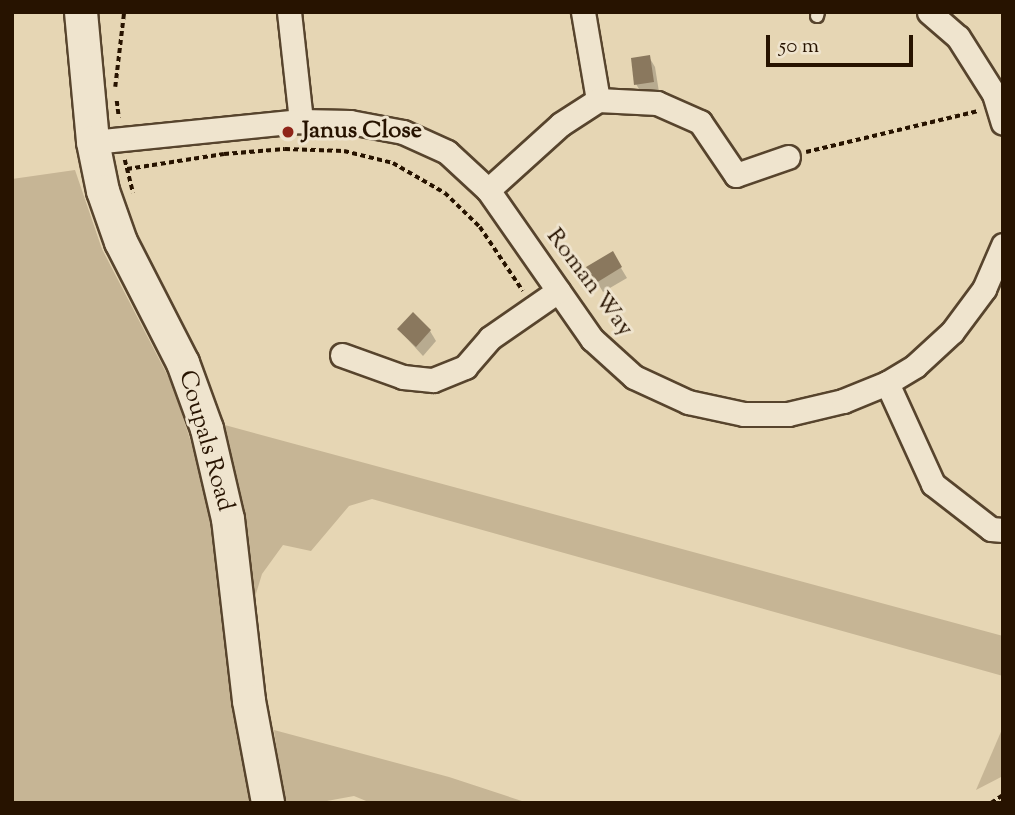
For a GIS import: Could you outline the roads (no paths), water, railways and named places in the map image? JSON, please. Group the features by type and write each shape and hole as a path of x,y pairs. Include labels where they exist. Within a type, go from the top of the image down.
{"street":[{"name":"Coupals Road","path":"81,12 108,141 103,191 121,242 183,363 207,429 229,519 249,701 268,803"},
{"path":"289,12 301,121"},
{"path":"583,12 598,100"},
{"path":"929,12 958,37 994,94 1000,115"},
{"path":"488,190 561,124 598,100 657,103 699,122 736,174 788,157"},
{"name":"Roman Way","path":"108,141 301,121 350,122 403,132 447,152 488,190 592,339 634,377 688,402 744,414 788,414 843,401 887,383 915,366 952,332 984,289 1003,244"},
{"path":"342,355 403,377 433,380 465,367 489,338 558,291"},
{"path":"887,383 933,484 991,529 1003,530"}],"place":[{"name":"Janus Close","path":"288,132"}]}
